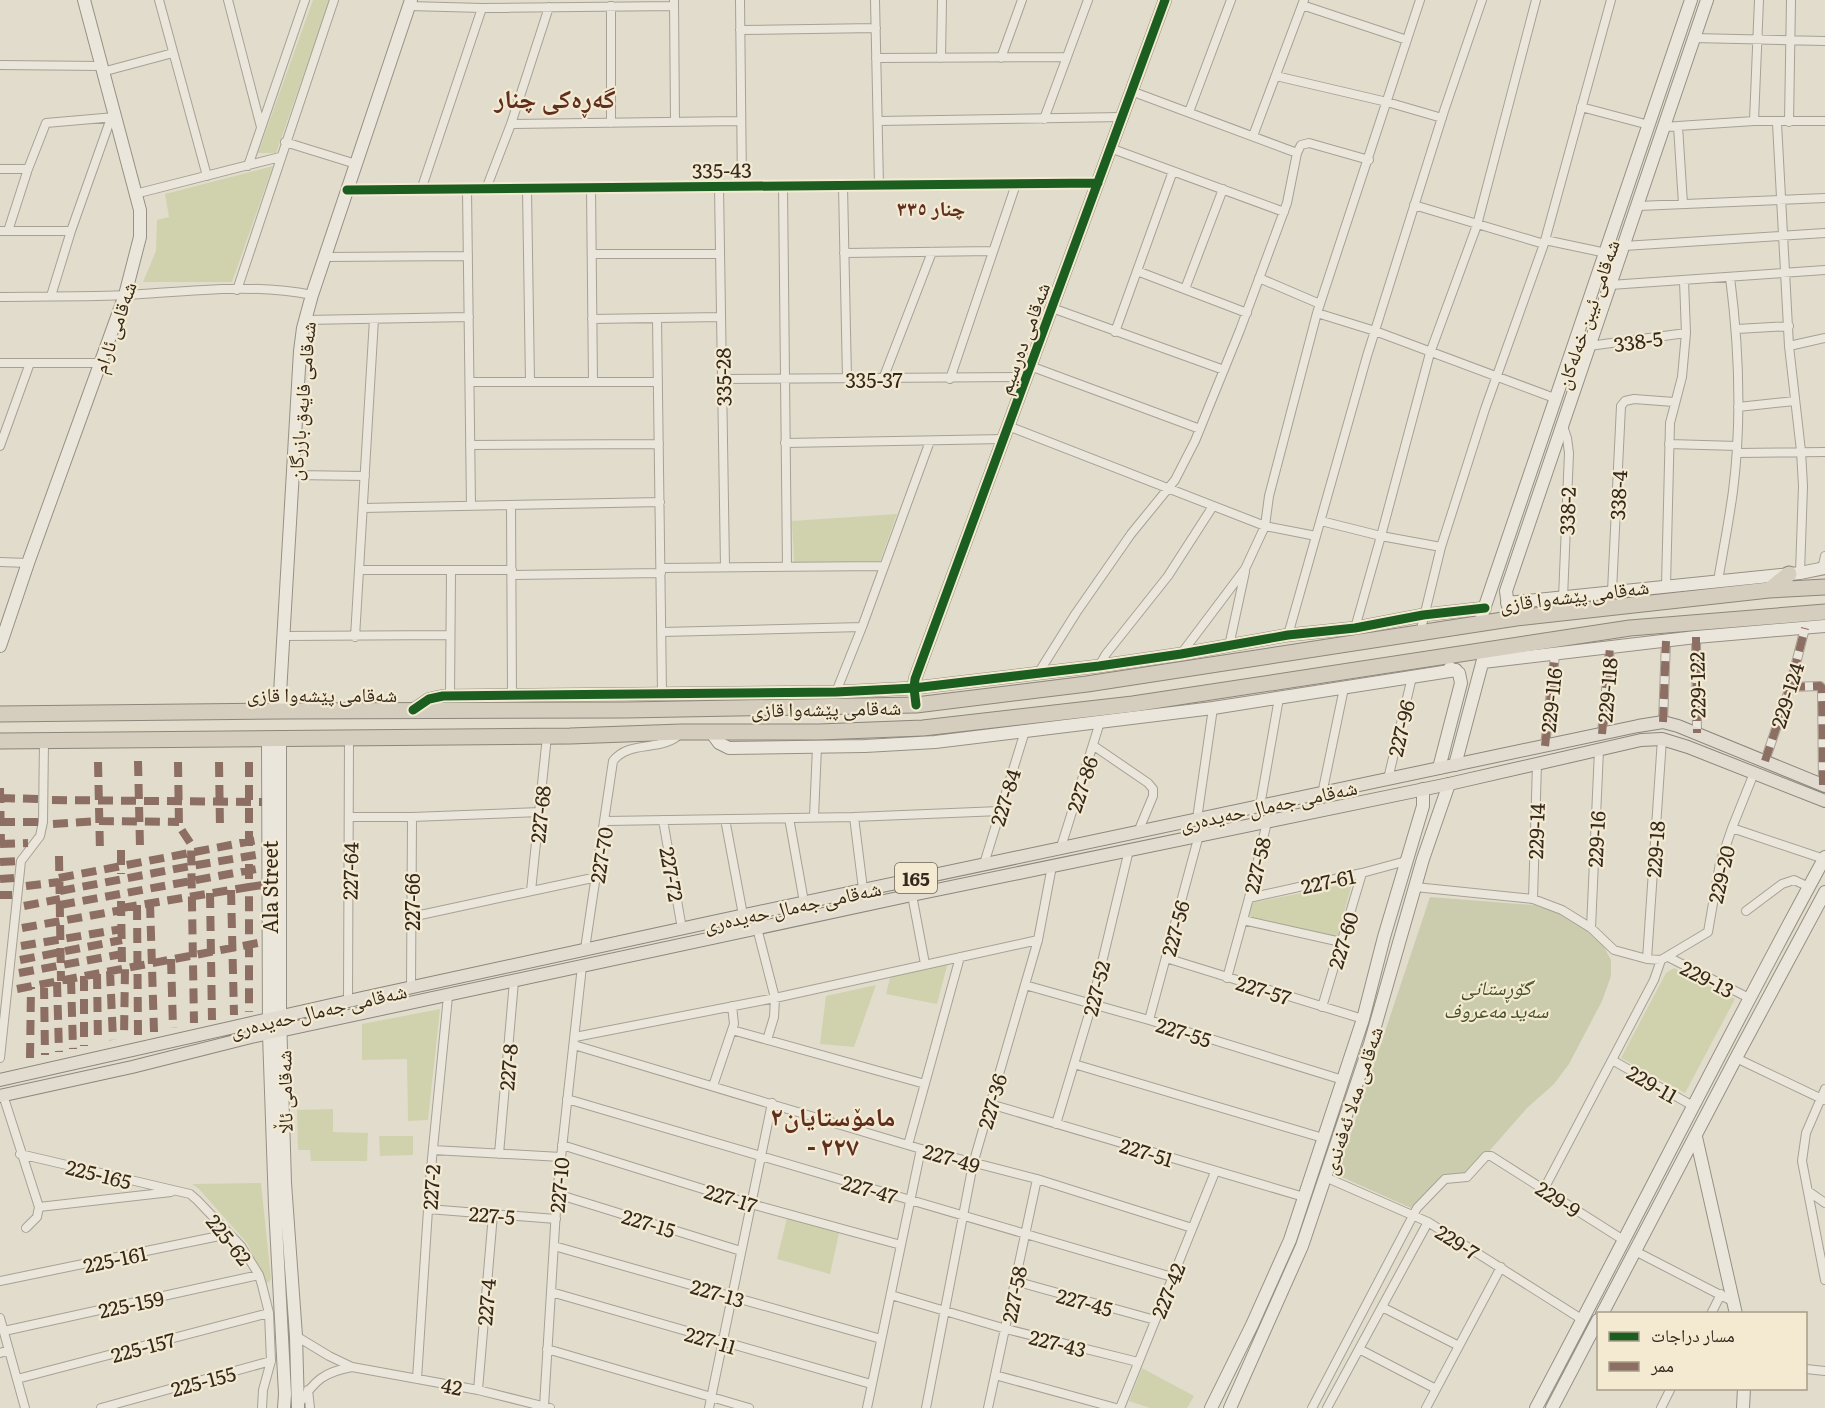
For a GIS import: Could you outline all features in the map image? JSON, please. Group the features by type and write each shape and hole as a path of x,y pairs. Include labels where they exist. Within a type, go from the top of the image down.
{"highway":[{"path":"1769,591 1794,573"},
{"name":"شەقامی پێشەوا قازی","path":"0,714 627,710 916,705 1087,684 1476,626 1516,618 1825,587"},
{"name":"شەقامی پێشەوا قازی","path":"0,741 349,740 894,729 960,731 1035,715 1095,716 1419,662 1484,656 1630,628 1783,622 1825,612"},
{"path":"1087,684 1080,689 1078,698 1082,706 1095,716"},
{"path":"914,688 916,705"},
{"path":"1033,690 1042,693 1046,701 1043,711 1035,715"},
{"path":"625,735 627,710"}],"main road":[{"name":"شەقامی جەمال حەیدەری","path":"0,1080 682,928 1388,780 1439,768 1456,761 1663,722 1697,733 1824,785"},
{"name":"شەقامی جەمال حەیدەری","path":"1,1096 275,1033 912,895 1199,835 1447,789 1537,763 1641,740 1662,739 1688,747 1825,801"},
{"path":"1571,741 1574,755"},
{"path":"1143,831 1150,846"},
{"path":"712,922 715,937"}],"street":[{"name":"شەقامی ئارام","path":"0,646 4,621 28,563 125,295 140,237 140,210 113,117 84,0"},
{"path":"159,0 207,176"},
{"path":"228,0 261,128"},
{"path":"297,0 301,13"},
{"path":"248,166 305,0"},
{"path":"237,290 334,0"},
{"path":"740,0 742,187"},
{"path":"875,0 879,185"},
{"path":"941,58 942,0"},
{"path":"1001,58 1022,0"},
{"path":"1044,119 1088,0"},
{"name":"شەقامی دەرسیم","path":"914,688 915,679 1165,0"},
{"path":"1189,112 1231,0"},
{"path":"1181,654 1245,569 1265,526 1269,496 1317,313 1420,0"},
{"path":"1288,635 1375,331 1482,0"},
{"path":"1354,628 1382,536 1430,353 1477,225 1536,0"},
{"path":"1420,633 1441,547 1544,242 1611,0"},
{"name":"شەقامی ئیبن خەلەکان","path":"1476,626 1485,608 1557,399 1691,0"},
{"name":"شەقامی ئیبن خەلەکان","path":"1507,603 1506,591 1707,0"},
{"path":"1754,121 1759,0"},
{"path":"1789,122 1791,0"},
{"path":"408,2 482,8 674,3 675,122"},
{"name":"شەقامی فایەق بازرگان","path":"279,711 300,351 305,320 408,2"},
{"path":"1253,136 1303,3 1407,40"},
{"path":"611,6 611,123"},
{"path":"486,189 512,124 549,7"},
{"path":"422,190 482,8"},
{"path":"740,30 876,28"},
{"path":"1694,38 1825,41"},
{"path":"0,65 102,69 173,53"},
{"path":"876,58 1066,57"},
{"path":"1276,76 1388,102 1442,118"},
{"path":"1131,91 1297,153"},
{"path":"1581,106 1649,125"},
{"path":"51,296 71,231 113,117 46,123 4,231 71,231"},
{"path":"878,121 1122,117"},
{"path":"512,124 741,121"},
{"path":"1664,127 1754,121 1777,123 1825,121"},
{"path":"1777,123 1789,346 1803,486 1794,573"},
{"path":"1678,126 1683,204"},
{"path":"285,142 356,164"},
{"path":"1040,672 1076,613 1131,534 1175,480 1200,429 1247,313 1284,212 1297,153 1301,145 1308,143 1369,160"},
{"path":"1110,148 1284,212"},
{"path":"135,194 280,158"},
{"path":"0,169 28,169"},
{"path":"1115,332 1173,171"},
{"path":"1630,180 1644,187"},
{"name":"335-43","path":"347,190 1098,183"},
{"path":"950,379 1016,184"},
{"path":"783,186 787,567"},
{"path":"843,186 847,378"},
{"name":"335-28","path":"719,187 725,567"},
{"path":"591,188 593,382"},
{"path":"527,189 530,382"},
{"path":"1185,289 1223,189"},
{"path":"467,190 471,506"},
{"path":"1638,206 1825,198"},
{"path":"1414,206 1544,242 1606,253"},
{"path":"1624,246 1825,234"},
{"path":"844,254 993,251"},
{"path":"883,379 932,252"},
{"path":"592,254 720,254"},
{"path":"325,257 468,256"},
{"path":"1610,285 1825,270"},
{"path":"1137,271 1247,313"},
{"path":"1718,581 1733,491 1737,450 1737,329 1731,277"},
{"path":"1259,278 1320,304"},
{"path":"1666,586 1669,444 1674,402 1682,377 1686,333 1684,281"},
{"path":"0,297 237,290 289,290 312,295"},
{"path":"1052,308 1224,370"},
{"path":"1317,313 1375,331 1557,399"},
{"path":"305,320 469,317"},
{"path":"592,319 721,317"},
{"path":"657,318 662,694"},
{"path":"355,637 374,319"},
{"path":"1737,329 1789,326"},
{"name":"338-5","path":"1589,346 1686,333"},
{"path":"1789,346 1825,338"},
{"path":"0,363 101,363"},
{"path":"0,446 30,363"},
{"path":"1028,372 1200,429"},
{"name":"335-37","path":"722,379 950,379 1028,372"},
{"path":"470,382 658,382"},
{"name":"338-4","path":"1612,591 1621,406 1625,401 1634,399 1674,402"},
{"path":"1738,407 1795,401"},
{"path":"1008,426 1265,526 1316,536"},
{"name":"338-2","path":"1563,426 1569,453 1563,598"},
{"path":"785,443 1004,439"},
{"path":"836,692 930,441"},
{"path":"470,445 659,444"},
{"path":"1669,444 1737,450 1825,452"},
{"path":"293,475 365,476"},
{"path":"363,508 660,502"},
{"path":"511,505 512,694"},
{"path":"1099,666 1168,576 1213,506"},
{"path":"1321,521 1441,547"},
{"path":"1516,618 1507,603 1794,573 1823,568 1825,556"},
{"path":"0,562 28,563"},
{"path":"359,570 512,572 883,566"},
{"path":"1229,646 1245,569"},
{"path":"450,696 451,570"},
{"path":"413,710 429,699 450,696 836,692 914,688 1099,666 1288,635 1354,628 1423,615 1485,608"},
{"path":"1443,753 1456,761 1484,656 1555,655 1696,637 1783,622 1805,628 1825,626"},
{"path":"662,632 862,627"},
{"name":"229-124","path":"1765,761 1790,687 1805,628"},
{"path":"283,636 450,635"},
{"name":"229-122","path":"1696,637 1697,733"},
{"path":"1663,722 1666,641"},
{"name":"229-118","path":"1602,734 1610,647"},
{"name":"229-116","path":"1545,746 1555,655"},
{"path":"1419,662 1456,670"},
{"path":"711,732 719,743 729,748 903,744 960,731 1025,731 1095,716 1213,708 1456,670"},
{"path":"1439,768 1461,684 1456,670"},
{"name":"227-96","path":"1388,780 1412,677"},
{"path":"1790,687 1820,686 1824,692 1824,785"},
{"path":"1322,794 1344,688"},
{"path":"1260,806 1279,698"},
{"path":"1197,819 1213,708"},
{"name":"227-86","path":"1061,847 1094,746 1095,716"},
{"name":"227-84","path":"984,864 1025,731"},
{"name":"227-70","path":"585,949 606,821 613,761 623,751 668,742 674,740 681,732"},
{"name":"227-68","path":"531,891 547,736"},
{"path":"274,739 275,1033"},
{"name":"229-18","path":"1647,959 1662,739"},
{"name":"227-64","path":"348,1002 349,740"},
{"path":"0,1058 21,861 40,836 43,822 44,741"},
{"path":"1094,746 1148,783 1153,789 1143,831"},
{"path":"814,817 817,747"},
{"name":"229-16","path":"1591,928 1599,750"},
{"name":"229-14","path":"1533,900 1537,763"},
{"name":"229-20","path":"1664,959 1708,932 1720,863 1731,828 1754,773"},
{"name":"شەقامی مەلا ئەفەندی","path":"1232,1407 1302,1246 1370,1044 1415,887 1447,789"},
{"name":"شەقامی مەلا ئەفەندی","path":"1210,1408 1252,1325 1290,1240 1363,1019 1424,806 1424,792"},
{"path":"606,821 854,817 1000,811"},
{"path":"350,817 540,812"},
{"name":"227-66","path":"411,988 412,817"},
{"path":"854,817 864,889"},
{"path":"789,818 804,902"},
{"path":"725,819 743,915"},
{"name":"227-72","path":"663,820 682,928"},
{"name":"227-58","path":"1227,978 1267,822"},
{"path":"1536,1408 1824,858 1731,828"},
{"name":"227-56","path":"1149,1020 1199,835"},
{"name":"227-52","path":"1056,1124 1092,1004 1129,850"},
{"name":"227-61","path":"1249,898 1407,861"},
{"name":"227-36","path":"926,1408 973,1164 1038,940 1052,866"},
{"name":"227-60","path":"1322,1007 1362,873"},
{"path":"411,916 597,877"},
{"path":"1746,911 1782,885 1794,880 1809,887"},
{"path":"1415,887 1533,900 1562,910 1591,928 1614,950 1647,959 1664,959 1544,1189"},
{"path":"1603,1312 1825,892"},
{"path":"912,895 925,964"},
{"path":"1243,920 1341,942"},
{"path":"757,928 775,998 774,1017 767,1040"},
{"path":"575,1041 1038,940"},
{"path":"908,1145 960,957"},
{"name":"227-57","path":"1166,958 1363,1019"},
{"name":"229-13","path":"1664,959 1752,993"},
{"name":"227-10","path":"547,1407 547,1349 557,1194 582,966"},
{"name":"227-8","path":"500,1154 514,981"},
{"name":"227-55","path":"1025,985 1149,1020 1343,1080"},
{"path":"1752,993 1768,997"},
{"name":"227-2","path":"417,1378 428,1209 448,996"},
{"path":"713,1086 734,1024 732,1006"},
{"path":"732,1030 925,1084"},
{"name":"شه‌قامی ئاڵا","path":"275,1033 302,1407"},
{"name":"شه‌قامی ئاڵا","path":"275,1033 275,1206 285,1384 284,1408"},
{"name":"227-49","path":"575,1041 713,1086 973,1164 1037,1179 1192,1228"},
{"path":"1356,1041 1370,1044"},
{"path":"1736,1058 1823,1099"},
{"name":"229-11","path":"1612,1060 1693,1106"},
{"path":"1074,1064 1323,1138"},
{"path":"1825,1089 1823,1099 1806,1133 1802,1149 1802,1161 1825,1280"},
{"path":"1,1096 39,1207 37,1217 26,1228"},
{"name":"227-47","path":"567,1099 1172,1277"},
{"path":"709,1408 772,1103"},
{"name":"227-51","path":"990,1104 1304,1197"},
{"path":"1696,1137 1735,1308"},
{"name":"227-17","path":"562,1145 751,1204 901,1245"},
{"path":"867,1408 921,1149"},
{"path":"433,1150 561,1157"},
{"name":"225-165","path":"20,1154 177,1191"},
{"name":"229-9","path":"1413,1217 1423,1200 1445,1179 1467,1177 1486,1156 1492,1157 1544,1189 1624,1241"},
{"name":"227-42","path":"1118,1408 1215,1172"},
{"name":"229-7","path":"1325,1177 1428,1222 1582,1320"},
{"name":"227-58","path":"988,1408 1037,1179"},
{"path":"39,1207 177,1191"},
{"name":"225-62","path":"177,1191 189,1194 241,1246 259,1275 269,1313 271,1361 263,1390 262,1408"},
{"path":"1808,1191 1825,1203"},
{"name":"227-15","path":"557,1194 741,1251"},
{"name":"227-5","path":"428,1209 556,1220"},
{"name":"227-4","path":"478,1390 493,1214"},
{"path":"1312,1408 1413,1217"},
{"path":"1327,1408 1428,1222"},
{"name":"225-161","path":"0,1281 229,1234"},
{"name":"227-13","path":"554,1246 881,1339"},
{"path":"1635,1251 1721,1294 1735,1308"},
{"path":"1426,1408 1500,1267"},
{"name":"225-159","path":"4,1331 259,1275"},
{"name":"227-45","path":"1015,1281 1155,1320"},
{"path":"1599,1289 1612,1296"},
{"name":"227-11","path":"551,1292 871,1384"},
{"path":"1712,1312 1721,1294"},
{"name":"227-43","path":"891,1295 1006,1329 1138,1362"},
{"path":"1382,1307 1459,1346"},
{"name":"225-157","path":"17,1379 269,1313"},
{"path":"0,1318 4,1331 4,1352 17,1379 25,1408"},
{"path":"1552,1408 1597,1324"},
{"path":"1252,1325 1264,1333"},
{"path":"296,1336 352,1367"},
{"path":"547,1349 749,1408"},
{"path":"1359,1349 1437,1389"},
{"name":"225-155","path":"101,1408 271,1361"},
{"path":"302,1407 308,1390 331,1371 352,1367"},
{"name":"42","path":"352,1367 478,1390 527,1405 547,1407"},
{"path":"1807,1369 1825,1371"},
{"path":"995,1375 1118,1408"},
{"path":"1661,1408 1670,1390"},
{"path":"1743,1408 1744,1390"}],"green space":[{"path":"313,0 330,0 276,153 258,153"},
{"path":"273,166 232,282 143,282 156,251 157,220 169,217 165,194"},
{"path":"897,514 880,561 794,562 792,521"},
{"path":"1352,883 1337,938 1248,916 1251,903"},
{"name":"گۆڕستانی سەید مەعروف","path":"1430,897 1534,905 1572,919 1603,945 1611,960 1611,976 1602,1001 1569,1064 1554,1084 1527,1108 1469,1174 1448,1177 1411,1208 1337,1175"},
{"path":"948,962 937,1004 886,994 891,974"},
{"path":"1674,968 1735,999 1685,1093 1621,1058 1666,973"},
{"path":"876,985 854,1047 820,1044 826,996"},
{"path":"440,1009 428,1120 408,1121 407,1059 362,1060 362,1024"},
{"path":"333,1109 333,1132 368,1133 367,1161 311,1161 310,1150 298,1150 297,1110"},
{"path":"379,1136 413,1136 413,1155 380,1156"},
{"path":"261,1183 271,1279 266,1283 247,1243 192,1184"},
{"path":"787,1218 839,1233 830,1274 777,1259"},
{"path":"1142,1368 1194,1396 1187,1408 1150,1408 1129,1401"}],"marked path":[{"path":"1765,761 1790,687 1805,628"},
{"path":"1696,637 1697,733"},
{"path":"1663,722 1666,641"},
{"path":"1602,734 1610,647"},
{"path":"1545,746 1555,655"},
{"path":"1790,687 1820,686 1822,688 1823,785"},
{"path":"138,761 140,847"},
{"path":"98,762 100,852"},
{"path":"178,762 179,826 191,844 194,1023"},
{"path":"219,762 220,828"},
{"path":"249,762 249,846"},
{"path":"0,788 1,844"},
{"path":"0,798 39,799"},
{"path":"52,800 262,802"},
{"path":"53,824 99,821 179,822"},
{"path":"0,822 38,822"},
{"path":"59,878 262,839"},
{"path":"0,844 28,843"},
{"path":"121,850 121,874"},
{"path":"60,891 262,854"},
{"path":"59,856 61,981"},
{"path":"0,862 18,861"},
{"path":"249,864 249,887 263,885"},
{"path":"60,905 262,868"},
{"path":"0,879 14,878"},
{"path":"26,886 59,882"},
{"path":"122,908 249,887 249,1012"},
{"path":"231,890 234,1015"},
{"path":"210,893 212,1020"},
{"path":"0,895 12,895"},
{"path":"24,906 60,899"},
{"path":"121,901 122,963 125,968 124,1038"},
{"path":"150,903 154,1032"},
{"path":"137,905 138,1035"},
{"path":"22,928 122,910"},
{"path":"21,946 122,929"},
{"path":"20,960 122,940"},
{"path":"17,989 263,942"},
{"path":"19,973 122,954"},
{"path":"171,959 173,1028"},
{"path":"110,971 113,1040"},
{"path":"97,974 98,1043"},
{"path":"84,976 84,1046"},
{"path":"71,979 73,1049"},
{"path":"57,982 59,1052"},
{"path":"44,984 45,1055"},
{"path":"30,1058 31,987"}],"cycle path":[{"path":"916,705 915,679 1165,0"},
{"path":"347,190 1098,183"},
{"path":"413,710 429,699 443,696 836,692 914,688 1099,666 1288,635 1355,628 1423,615 1485,608"}],"district":[{"name":"گەڕەکی چنار","path":"555,96"},
{"name":"چنار ٣٣٥","path":"931,206"},
{"name":"مامۆستایان٢ - ٢٢٧","path":"833,1129"}]}
